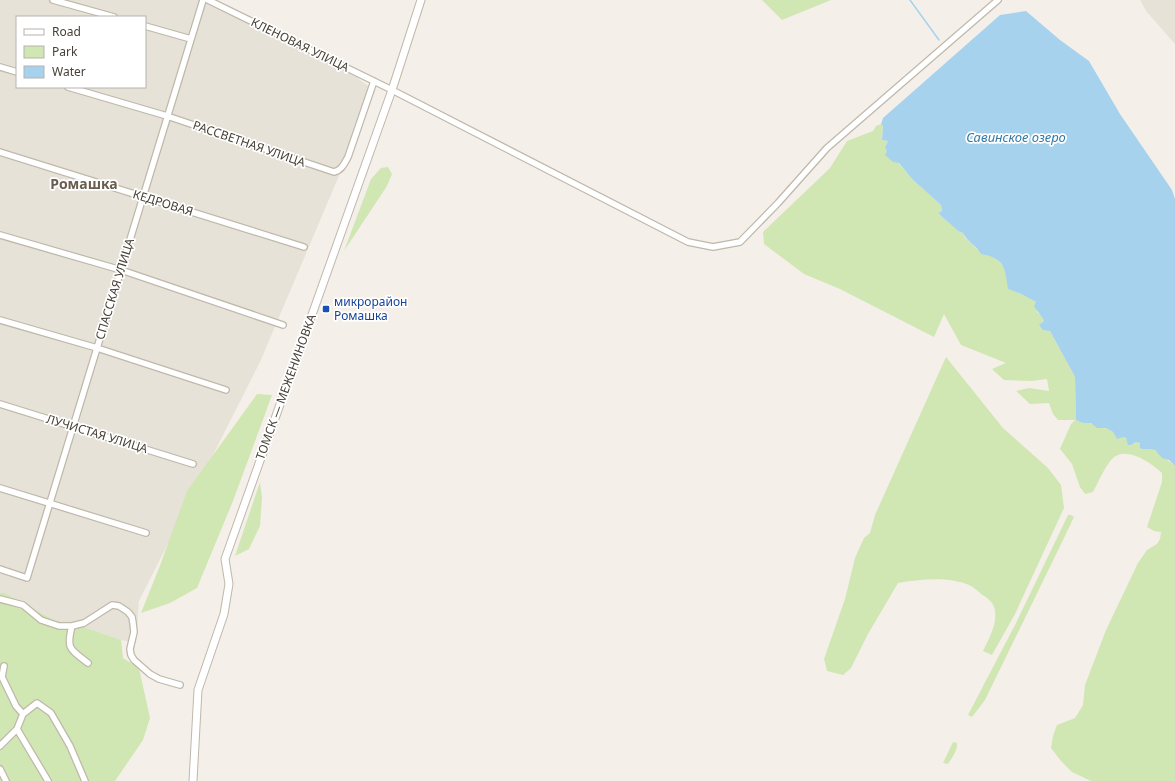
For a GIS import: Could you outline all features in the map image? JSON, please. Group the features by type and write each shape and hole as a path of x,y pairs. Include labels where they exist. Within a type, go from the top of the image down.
{"street":[{"path":"53,0 110,16"},
{"name":"СПАССКАЯ УЛИЦА","path":"0,569 27,578 203,0"},
{"name":"КЛЕНОВАЯ УЛИЦА","path":"208,0 392,90 688,242 713,246 740,242 778,203 827,148 998,0"},
{"name":"ТОМСК — МЕЖЕНИНОВКА","path":"193,781 198,690 224,614 228,584 225,558 392,90 421,0"},
{"path":"146,26 191,39"},
{"path":"0,67 16,72"},
{"name":"РАССВЕТНАЯ УЛИЦА","path":"71,88 167,116 334,172 339,171 348,157 374,81"},
{"name":"КЕДРОВАЯ","path":"0,152 304,247"},
{"path":"0,235 120,270 283,325"},
{"path":"0,320 97,348 226,390"},
{"name":"ЛУЧИСТАЯ УЛИЦА","path":"0,404 193,464"},
{"path":"0,488 146,533"},
{"path":"0,599 23,605 42,620 58,626 72,626 84,623 112,605 119,606 128,612 132,617 134,632 130,649 134,660 150,674 160,679 180,685"},
{"path":"72,626 69,641 71,648 88,663"},
{"path":"4,666 2,677 16,706 23,714"},
{"path":"0,746 17,729 23,714 37,703 51,713 70,746 84,781"},
{"path":"17,729 48,781"},
{"path":"0,769 6,781"}],"shaded area":[{"path":"0,0 201,0 356,77 375,91 260,362 139,601 136,643 121,640 84,627 54,620 5,593 0,593"},
{"path":"1140,0 1175,0 1175,44 1146,11"}],"green space":[{"path":"762,0 831,0 782,20"},
{"path":"881,124 883,126 882,140 888,141 885,147 912,179 941,205 942,211 938,213 958,231 963,233 965,238 977,249 998,259 1005,269 1009,289 1036,302 1037,312 1042,316 1044,321 1039,326 1050,331 1075,377 1076,420 1106,428 1113,432 1116,437 1124,437 1133,444 1136,442 1146,445 1175,466 1175,781 1091,781 1072,772 1051,748 1057,725 1075,718 1083,705 1085,685 1106,630 1138,563 1147,550 1157,544 1160,539 1161,532 1154,531 1147,527 1162,482 1162,473 1145,460 1138,457 1124,454 1118,455 1106,466 1093,492 1085,494 1080,487 1072,464 1060,449 1071,424 1075,420 1058,420 1053,414 1049,403 1030,404 1016,391 1029,388 1049,391 1047,379 1032,381 1004,380 992,369 1006,363 961,345 944,314 934,337 840,289 804,274 764,244 763,232 830,168 847,141 873,131 876,126"},
{"path":"388,167 392,174 387,186 344,251 371,179 381,168"},
{"path":"946,357 1003,428 1048,468 1061,485 1064,508 1015,614 992,655 983,651 993,630 995,618 994,607 987,598 971,586 963,583 935,579 916,580 898,583 868,634 851,668 843,675 827,671 824,659 845,599 855,558 864,538 870,533 875,515"},
{"path":"257,394 272,395 233,501 197,588 170,603 141,613 187,491"},
{"path":"260,482 262,497 260,526 249,549 235,556"},
{"path":"1068,515 1074,517 985,700 972,717 968,715 1016,623"},
{"path":"0,593 5,593 54,620 84,627 121,640 123,658 139,668 150,718 143,740 115,781 0,781"},
{"path":"953,742 957,743 957,748 948,764 943,763"}],"water":[{"name":"Савинское озеро","path":"1026,11 1060,40 1089,61 1120,114 1172,190 1175,199 1175,466 1169,460 1162,458 1155,450 1140,448 1140,443 1136,442 1128,445 1126,438 1123,437 1117,439 1113,432 1106,428 1097,428 1091,423 1083,423 1076,420 1075,377 1050,331 1043,330 1039,325 1044,321 1034,306 1036,302 1008,289 1006,275 999,261 995,258 981,254 963,233 958,231 938,213 942,211 941,205 912,179 899,163 893,162 885,155 887,151 885,147 888,141 882,140 883,126 881,124 883,118 1000,15"}],"waterway":[{"path":"910,0 939,40"}],"place":[{"name":"микрорайон Ромашка","path":"326,309"}],"district":[{"name":"Ромашка","path":"84,184"}]}
